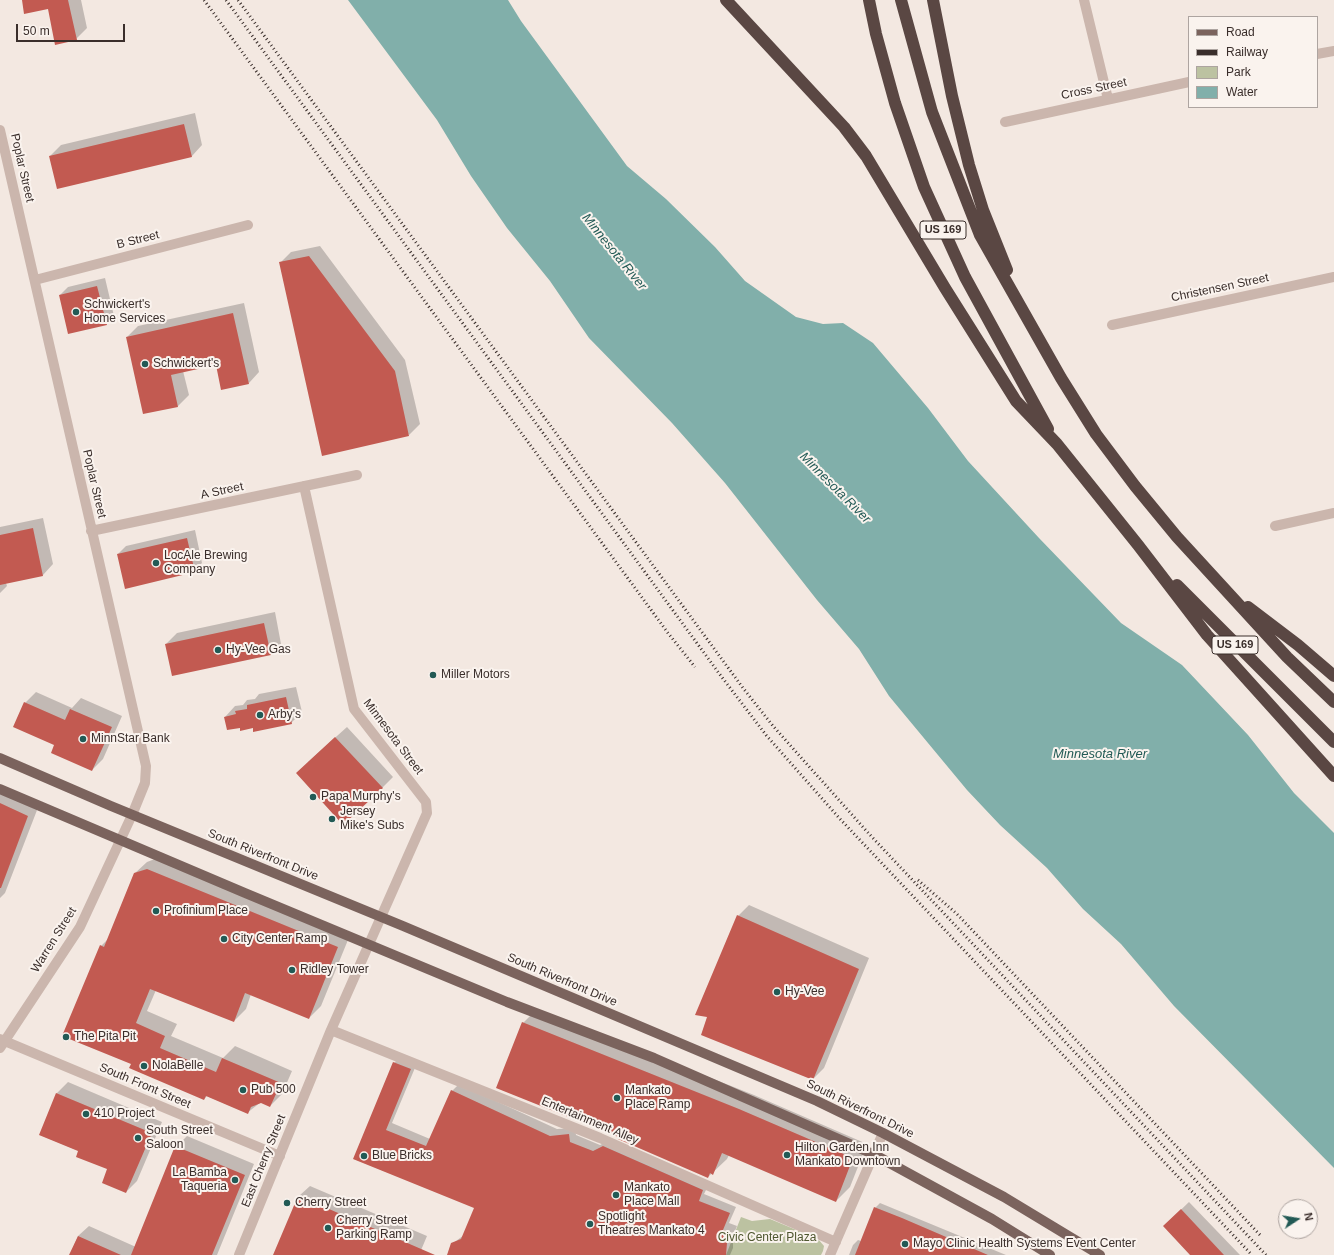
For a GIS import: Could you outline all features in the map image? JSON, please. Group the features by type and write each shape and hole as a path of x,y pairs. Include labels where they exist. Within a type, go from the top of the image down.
{"highway":[{"path":"726,0 812,92 857,144 1016,401 1057,444"},
{"name":"US 169","path":"869,0 895,103 924,187 964,277 1057,444 1138,545 1334,742"},
{"name":"US 169","path":"901,0 932,112 980,235 1027,321 1096,434 1135,486 1221,587 1287,657 1334,702"},
{"path":"933,0 952,96 978,195 1027,321"},
{"path":"1138,545 1207,635 1334,776"},
{"path":"1221,587 1298,644 1334,676"}],"main road":[{"name":"South Riverfront Drive","path":"0,758 132,815 381,917 817,1101 883,1133 1004,1197 1100,1255"},
{"path":"0,788 120,840 507,1002 654,1058 875,1155 992,1219 1050,1255"}],"street":[{"path":"1084,0 1108,100"},
{"path":"1318,54 1334,51"},
{"name":"Cross Street","path":"1005,122 1188,82"},
{"name":"Poplar Street","path":"0,130 146,766 145,783 120,840"},
{"name":"B Street","path":"35,280 248,226"},
{"name":"Christensen Street","path":"1112,325 1334,277"},
{"name":"A Street","path":"91,531 357,475"},
{"name":"Minnesota Street","path":"304,486 354,709 426,802 427,813 369,944"},
{"path":"1275,526 1334,513"},
{"name":"Warren Street","path":"1,1043 80,927 120,840"},
{"name":"East Cherry Street","path":"239,1255 331,1030 369,944"},
{"name":"Entertainment Alley","path":"331,1030 600,1138 836,1242"},
{"name":"South Front Street","path":"1,1043 280,1156"},
{"path":"830,1255 875,1155 883,1133"}],"green space":[{"name":"Civic Center Plaza","path":"741,1217 752,1221 770,1219 818,1239 824,1246 823,1251 821,1255 726,1255"}],"water":[{"name":"Minnesota River","path":"348,0 508,0 521,21 627,166 666,199 715,247 745,281 796,317 823,324 843,323 873,343 928,408 968,461 1039,538 1121,623 1182,665 1248,735 1294,793 1334,833 1334,1168 1174,1006 1121,944 1083,909 1047,868 1000,825 967,790 889,696 859,649 817,600 725,483 672,423 589,338 550,281 507,228 471,176 437,120"}],"building":[{"path":"22,0 68,0 77,40 55,45 48,9 24,14"},
{"path":"184,124 192,157 57,189 49,156"},
{"path":"309,256 395,371 409,436 322,456 279,262"},
{"path":"97,286 107,325 68,334 59,295"},
{"path":"233,313 249,384 221,390 216,365 171,375 178,407 143,414 126,337"},
{"path":"33,528 43,576 0,585 0,535"},
{"name":"LocAle Brewing Company","path":"187,538 195,572 125,589 117,554"},
{"name":"Hy-Vee Gas","path":"264,623 271,655 172,676 165,644"},
{"name":"Arby's","path":"286,697 292,724 253,732 253,728 240,731 240,728 227,730 224,717 236,714 235,711 247,709 247,705"},
{"path":"24,702 65,720 70,709 112,727 92,771 51,753 54,745 13,727"},
{"path":"335,737 383,788 343,825 296,773"},
{"path":"0,803 28,816 1,888 0,888"},
{"path":"147,869 338,947 309,1019 245,993 234,1022 150,989 136,1023 165,1036 160,1048 216,1072 222,1058 281,1083 270,1107 261,1103 251,1107 248,1114 206,1096 204,1100 129,1068 131,1064 62,1036 100,945 104,947 134,873"},
{"name":"Hy-Vee","path":"737,915 859,969 813,1080 701,1035 707,1017 695,1015"},
{"name":"Mankato Place Ramp","path":"522,1022 739,1109 853,1158 836,1202 722,1153 713,1175 710,1173 708,1178 618,1139 621,1138 496,1088"},
{"path":"393,1062 411,1069 386,1130 426,1146 451,1090 550,1136 569,1134 570,1142 593,1151 603,1146 703,1190 699,1201 730,1213 723,1230 731,1233 727,1243 726,1255 447,1255 451,1243 461,1239 474,1208 353,1159"},
{"path":"56,1093 152,1133 126,1193 102,1183 107,1169 76,1157 78,1151 39,1135"},
{"path":"175,1146 245,1175 212,1255 131,1255"},
{"name":"Cherry Street Parking Ramp","path":"298,1196 329,1209 435,1255 273,1255"},
{"name":"Mayo Clinic Health Systems Event Center","path":"874,1207 902,1218 988,1255 855,1255"},
{"path":"1181,1209 1224,1255 1190,1255 1163,1226"},
{"path":"78,1236 121,1255 69,1255"}],"railway":[{"path":"204,0 668,633 695,667"},
{"path":"226,0 721,676 766,735 841,820 1252,1255"},
{"path":"238,0 743,688 773,726 871,836 1266,1255"},
{"path":"918,880 957,914 1261,1236"}],"place":[{"name":"Schwickert's Home Services","path":"76,312"},
{"name":"Schwickert's","path":"145,364"},
{"name":"LocAle Brewing Company","path":"156,563"},
{"name":"Hy-Vee Gas","path":"218,650"},
{"name":"Miller Motors","path":"433,675"},
{"name":"Arby's","path":"260,715"},
{"name":"MinnStar Bank","path":"83,739"},
{"name":"Papa Murphy's","path":"313,797"},
{"name":"Jersey Mike's Subs","path":"332,819"},
{"name":"Profinium Place","path":"156,911"},
{"name":"City Center Ramp","path":"224,939"},
{"name":"Ridley Tower","path":"292,970"},
{"name":"Hy-Vee","path":"777,992"},
{"name":"The Pita Pit","path":"66,1037"},
{"name":"NolaBelle","path":"144,1066"},
{"name":"Pub 500","path":"243,1090"},
{"name":"Mankato Place Ramp","path":"617,1098"},
{"name":"410 Project","path":"86,1114"},
{"name":"South Street Saloon","path":"138,1138"},
{"name":"Hilton Garden Inn Mankato Downtown","path":"787,1155"},
{"name":"Blue Bricks","path":"364,1156"},
{"name":"La Bamba Taqueria","path":"235,1180"},
{"name":"Mankato Place Mall","path":"616,1195"},
{"name":"Cherry Street","path":"287,1203"},
{"name":"Spotlight Theatres Mankato 4","path":"590,1224"},
{"name":"Cherry Street Parking Ramp","path":"328,1228"},
{"name":"Mayo Clinic Health Systems Event Center","path":"905,1244"}]}
